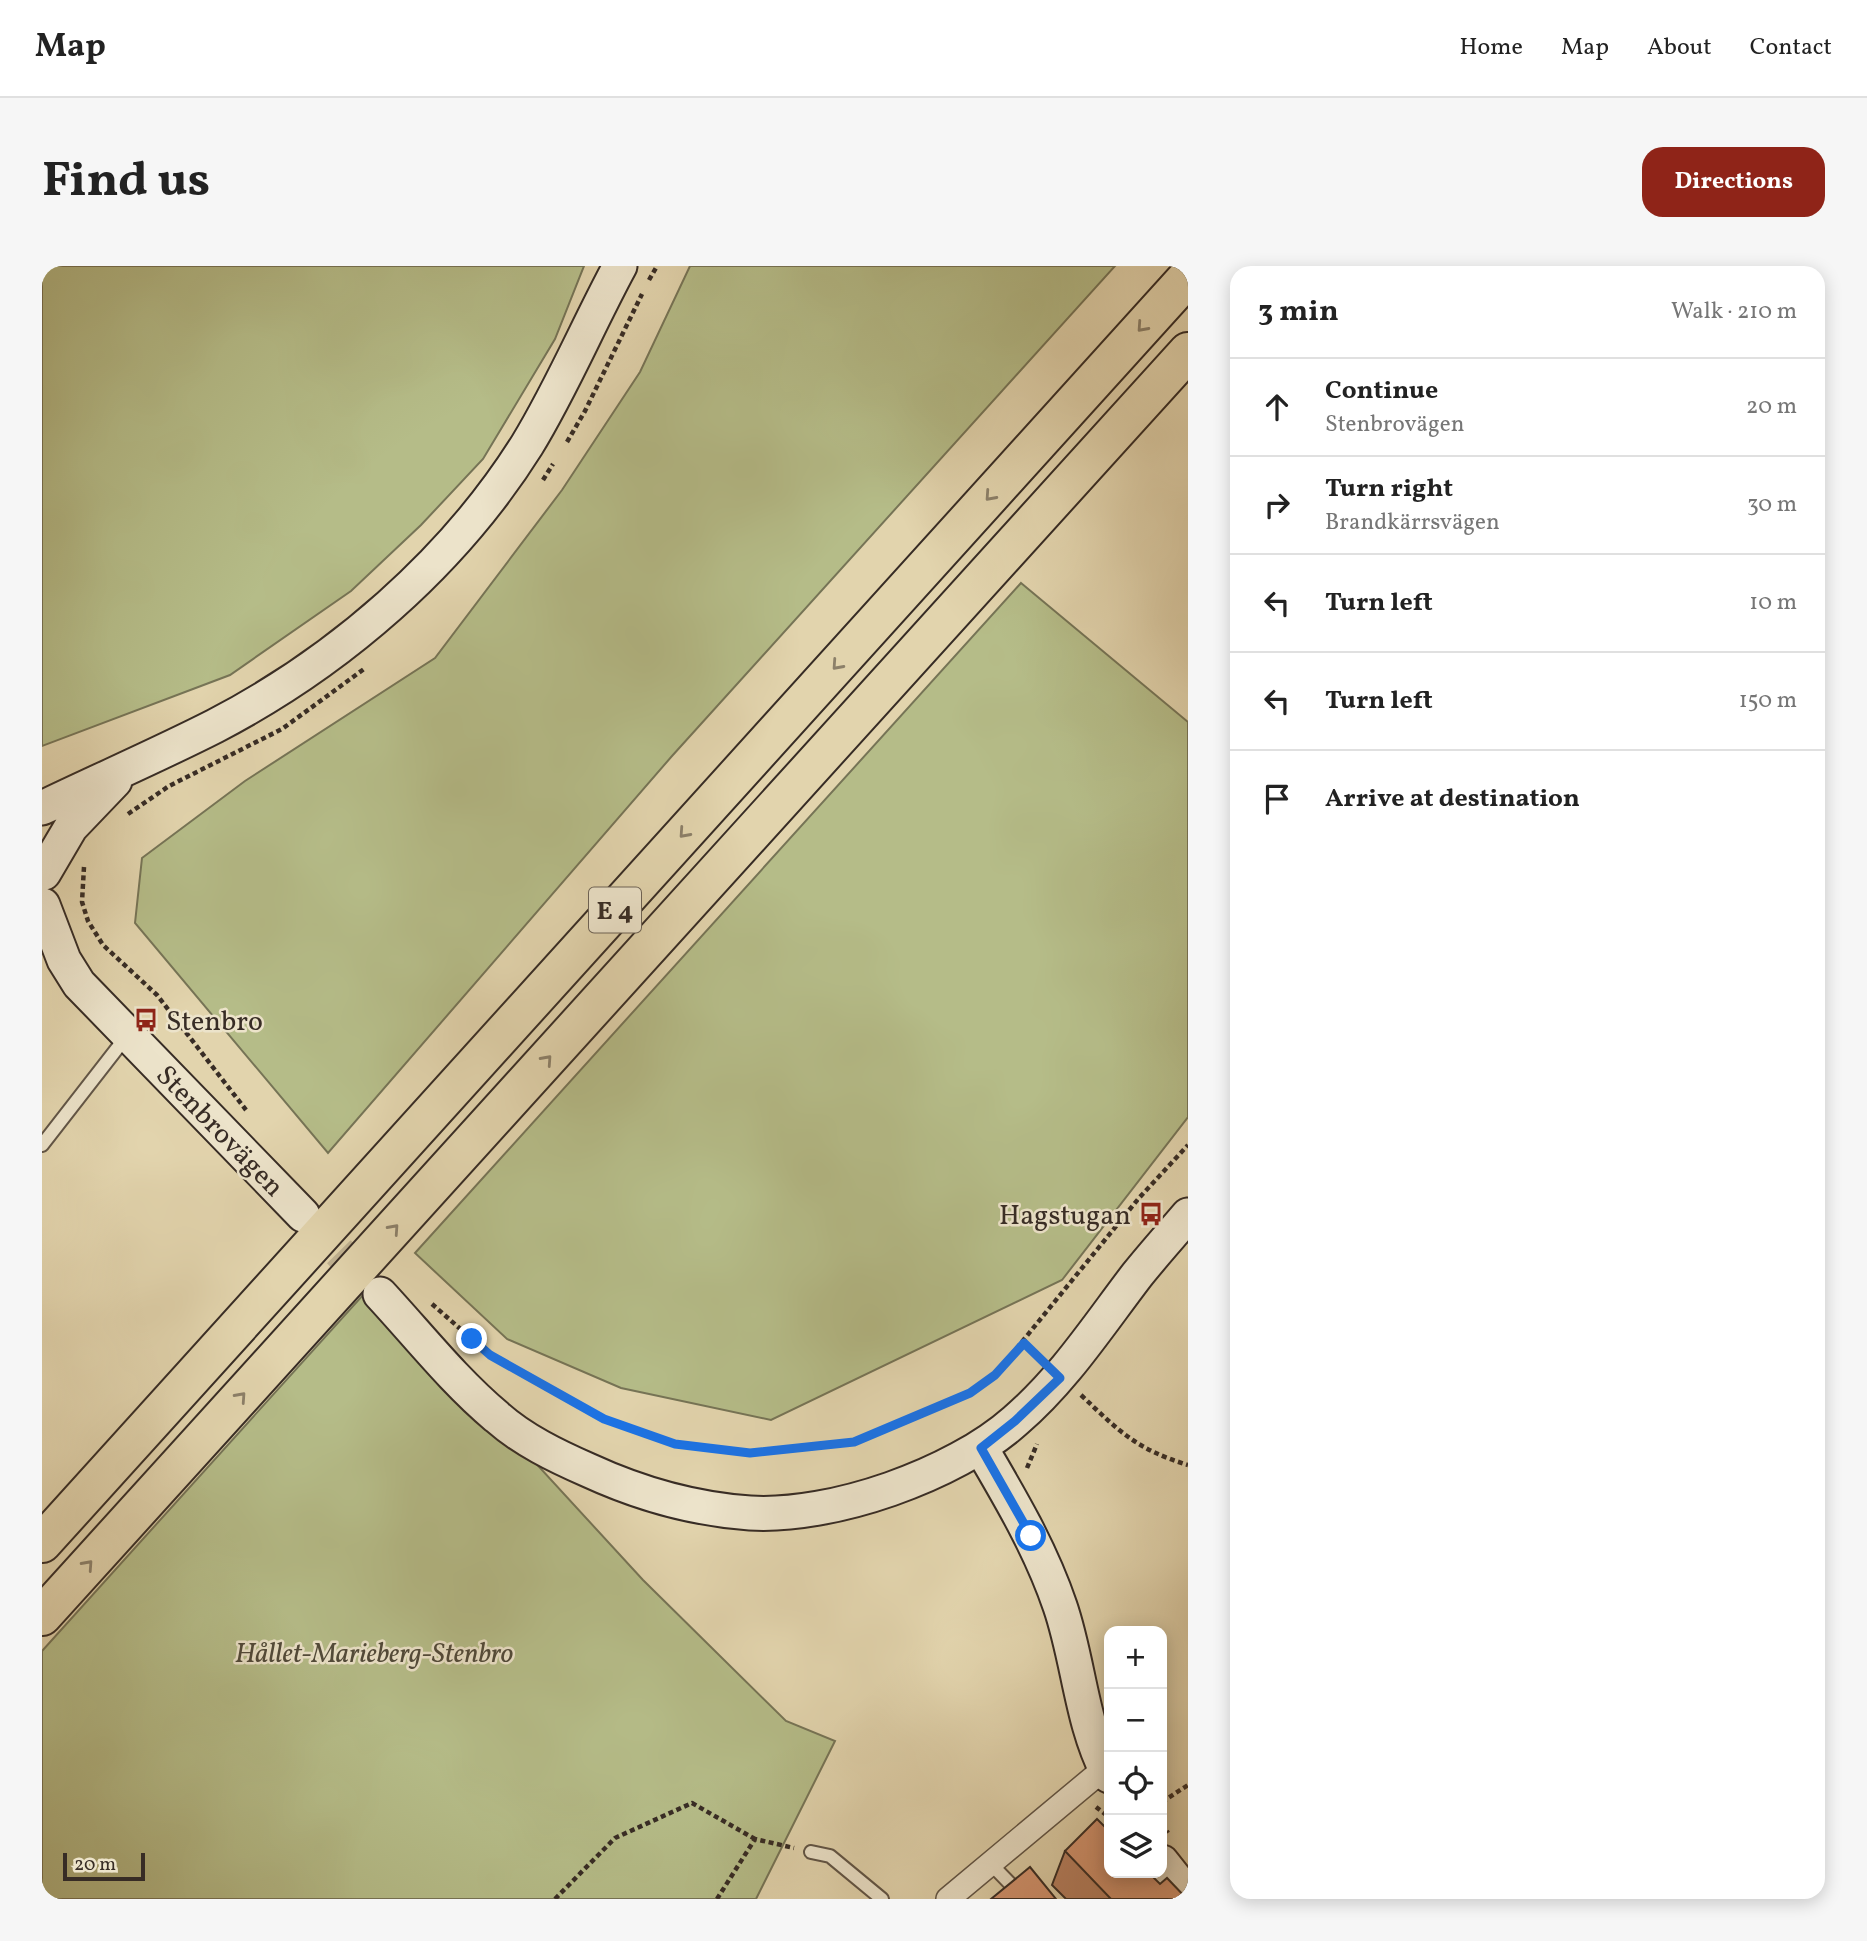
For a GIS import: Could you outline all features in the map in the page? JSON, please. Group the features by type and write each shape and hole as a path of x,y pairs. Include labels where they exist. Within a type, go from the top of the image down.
{"highway":[{"name":"E 4","path":"42,1543 1188,277"},
{"name":"E 4","path":"42,1616 1188,352"}],"street":[{"path":"42,808 217,725 295,679 368,624 423,574 472,519 526,446 620,266"},
{"path":"43,870 71,827 130,768"},
{"name":"Stenbrovägen","path":"43,870 43,906 64,960 79,984 303,1215"},
{"name":"Stenbrovägen","path":"42,965 79,984"},
{"path":"380,1294 461,1381 508,1425 581,1468 628,1489 679,1503 753,1513 826,1506 854,1500 913,1480 981,1448 1015,1421 1070,1391 1137,1275 1188,1215"},
{"path":"981,1448 1031,1536 1056,1595 1090,1726 1104,1764"},
{"path":"947,1899 1104,1774"},
{"path":"1167,1868 1188,1895"}],"lane":[{"path":"42,1145 128,1034"},
{"path":"811,1852 830,1856 882,1899"},
{"path":"990,1863 1025,1899"}],"path":[{"path":"71,827 91,848 85,859 82,887 88,921 103,945 157,995 248,1113"},
{"path":"426,1299 490,1355 604,1419 675,1444 750,1453 854,1442 970,1393 995,1375 1024,1343 1139,1198 1188,1145"},
{"path":"1024,1343 1070,1391 1127,1439 1152,1454 1188,1465"},
{"path":"1028,1480 1030,1454 1042,1435"},
{"path":"1167,1798 1188,1785"},
{"path":"555,1899 615,1838 692,1803 755,1839 811,1852"},
{"path":"717,1899 755,1839"}],"green space":[{"path":"42,266 584,266 555,339 483,459 421,525 351,591 230,675 42,746"},
{"path":"690,266 1115,266 672,756 328,1153 135,923 142,858 245,781 435,658 562,490 640,372"},
{"path":"1021,583 1188,722 1188,1117 1062,1280 771,1420 621,1388 507,1339 415,1253"},
{"name":"Hållet-Marieberg-Stenbro","path":"372,1285 643,1580 786,1721 835,1741 756,1899 42,1899 42,1651"}],"building":[{"path":"1097,1819 1104,1826 1104,1878 1154,1878 1160,1884 1167,1878 1187,1899 1111,1899 1065,1851"},
{"path":"1030,1867 1056,1899 991,1899"}],"tunnel":[{"path":"304,1216 373,1287"}],"place":[{"name":"Stenbro","path":"146,1020"},
{"name":"Hagstugan","path":"1151,1214"}],"route":[{"path":"472,1339 490,1355 604,1419 675,1444 750,1453 854,1442 970,1393 995,1375 1024,1343 1060,1378 1015,1421 981,1448 1031,1536"}]}
